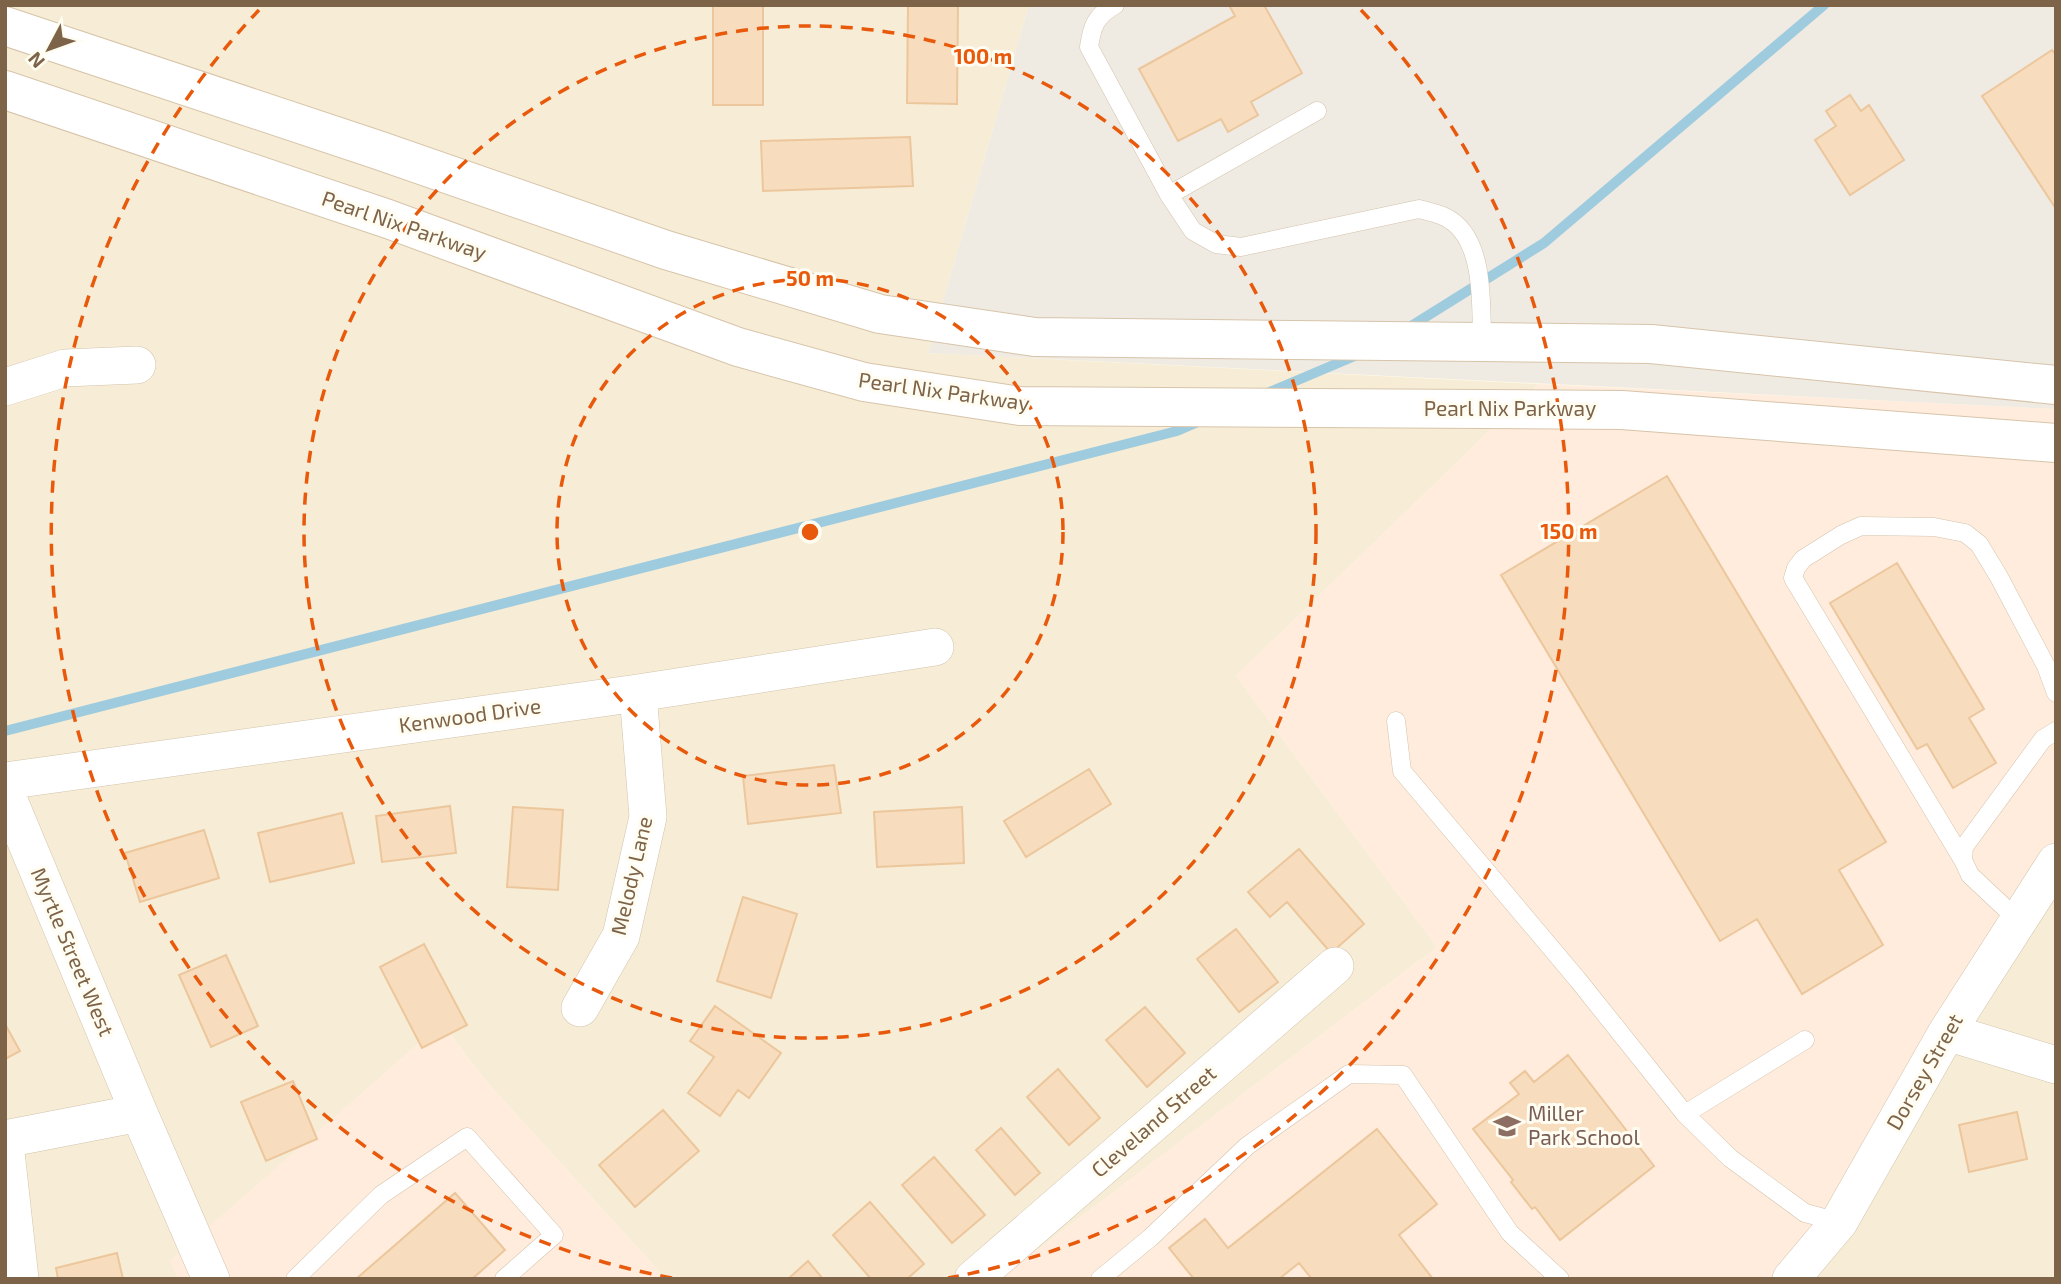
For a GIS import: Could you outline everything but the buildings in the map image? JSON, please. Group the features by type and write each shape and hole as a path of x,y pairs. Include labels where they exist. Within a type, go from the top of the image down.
{"main road":[{"path":"5,26 378,150 666,250 880,314 1035,337 1651,344 2056,385"},
{"name":"Pearl Nix Parkway","path":"5,90 388,219 738,347 864,382 1020,406 1622,410 2056,443"}],"street":[{"path":"5,387 65,368 137,365"},
{"name":"Kenwood Drive","path":"5,781 638,693 935,647"},
{"name":"Melody Lane","path":"580,1007 621,936 648,817 638,693"},
{"name":"Myrtle Street West","path":"5,791 211,1279"},
{"name":"Dorsey Street","path":"1791,1279 1839,1222 1947,1032 2056,862"},
{"name":"Cleveland Street","path":"973,1279 1335,966"},
{"path":"1947,1032 2056,1065"},
{"path":"20,1279 5,1141 139,1113"},
{"path":"1805,1279 1839,1222"}],"lane":[{"path":"1115,5 1105,11 1092,27 1089,47 1169,195 1193,230 1216,244 1241,247 1419,209 1446,217 1462,230 1477,259 1482,341"},
{"path":"1169,195 1317,111"},
{"path":"2019,921 1970,875 1793,578 1796,568 1803,559 1861,526 1934,527 1965,533 1979,544 1999,577 2046,666 2056,693"},
{"path":"1396,721 1402,771 1578,981 1685,1114 1730,1158 1805,1213 1839,1222"},
{"path":"1963,860 1964,847 2043,739 2056,731"},
{"path":"1685,1114 1805,1040"},
{"path":"1100,1279 1150,1238 1247,1146 1349,1074 1403,1075 1510,1233 1560,1279"},
{"path":"302,1276 381,1195 467,1137 554,1235 503,1279"}],"shaded area":[{"path":"5,5 1029,5 928,353 1538,384 1236,676 1437,947 999,1279 666,1279 485,1080 442,1023 171,1261 178,1279 5,1279"},
{"path":"1029,5 2056,5 2056,409 928,353"},
{"path":"1538,384 2056,409 2056,890 1801,1279 999,1279 1437,947 1236,676"},
{"path":"2056,890 2056,1279 1801,1279"},
{"path":"442,1023 485,1080 666,1279 178,1279 170,1261"}],"waterway":[{"path":"1408,328 1544,243 1824,5"},
{"path":"1265,394 1357,355"},
{"path":"5,731 1177,431 1198,422"}],"place":[{"name":"Miller Park School","path":"1507,1126"}]}
